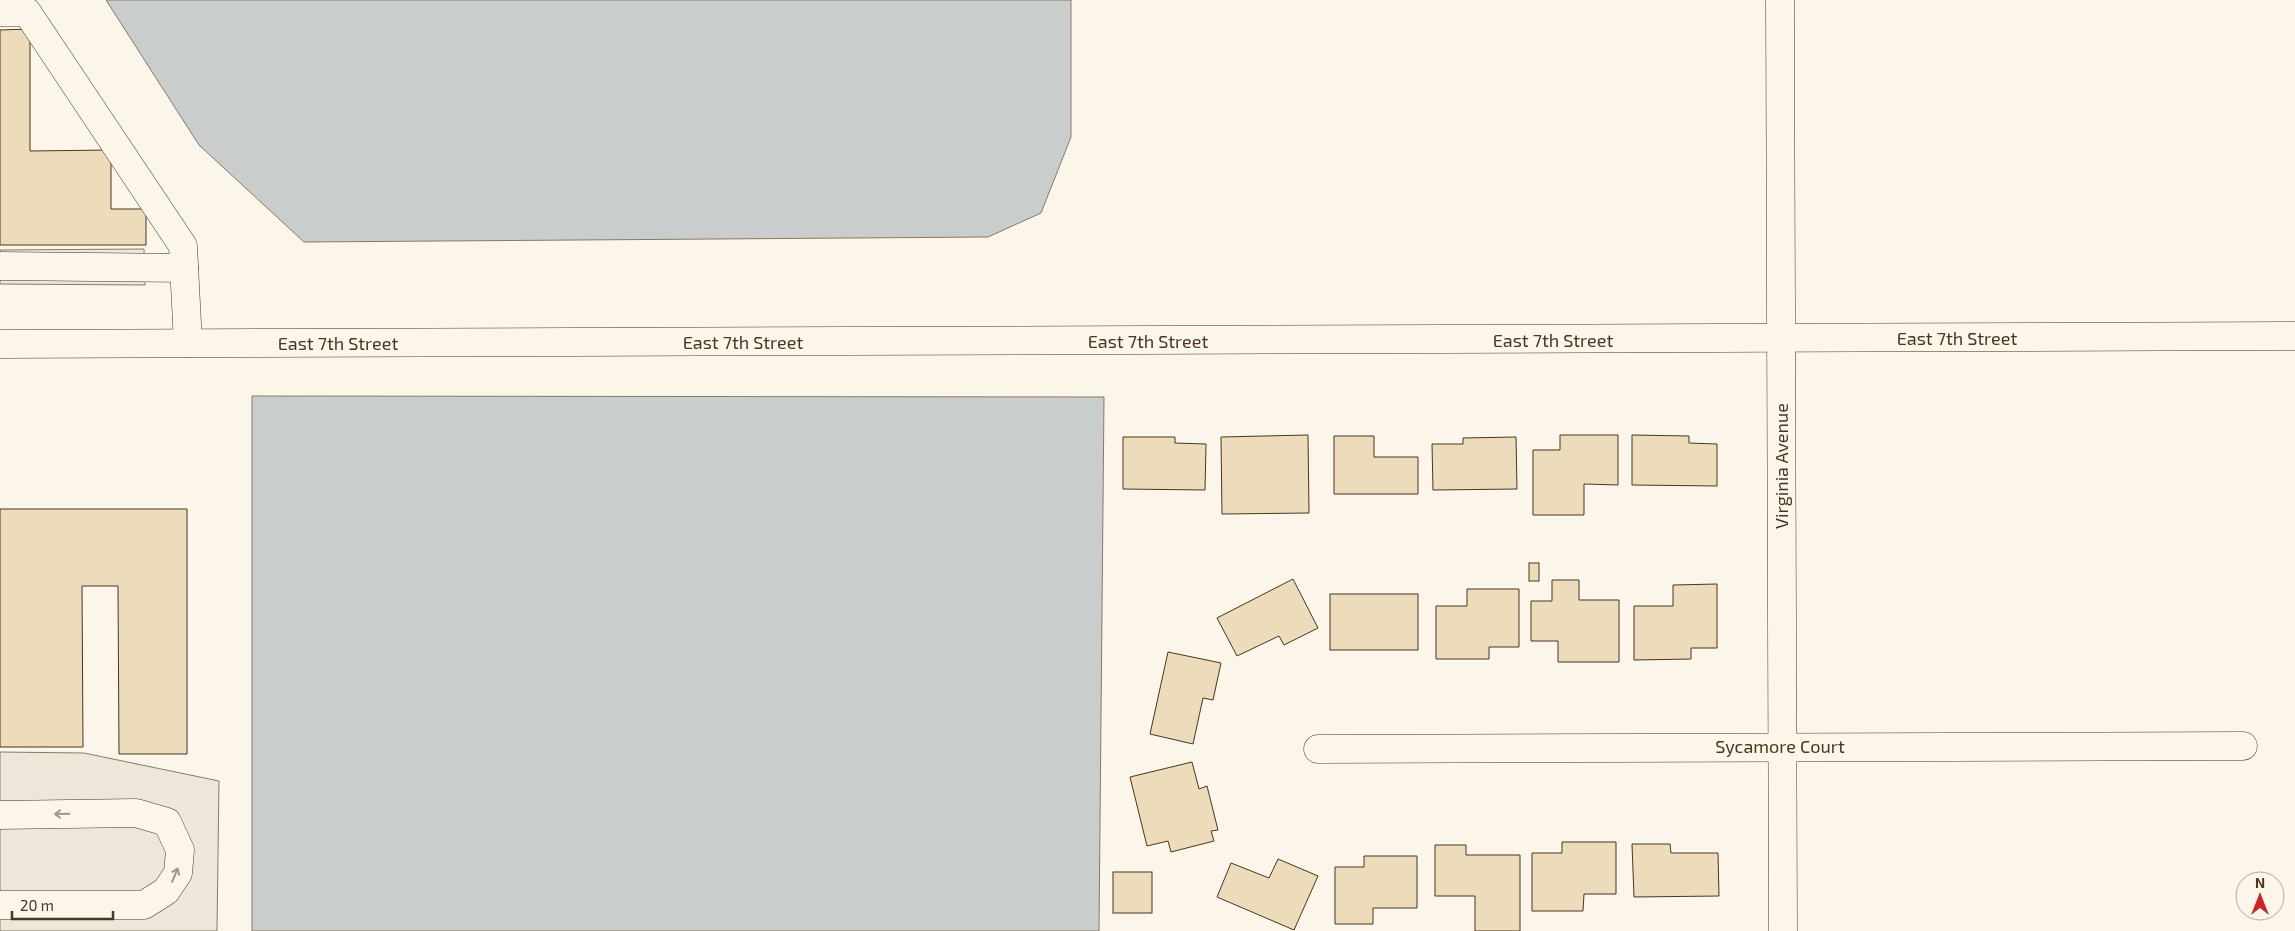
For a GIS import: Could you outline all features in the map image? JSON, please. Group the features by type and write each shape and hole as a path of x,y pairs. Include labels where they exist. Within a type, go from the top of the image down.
{"street":[{"name":"Virginia Avenue","path":"1780,0 1783,931"},
{"path":"0,12 27,12 183,246 188,343"},
{"path":"0,266 184,268"},
{"name":"East 7th Street","path":"0,344 2295,336"},
{"name":"Sycamore Court","path":"1318,749 2243,746"},
{"path":"0,815 136,813 167,822 180,850 178,873 166,891 144,905 0,905"}],"shaded area":[{"path":"106,0 1071,0 1071,137 1041,213 988,237 304,242 199,145"},
{"path":"144,249 145,285 0,284 0,250"},
{"path":"252,396 1104,397 1099,931 252,931"},
{"path":"0,752 84,753 219,781 217,931 0,931"}],"building":[{"path":"30,29 30,151 111,150 111,209 146,209 146,245 0,245 0,30"},
{"path":"1308,435 1309,513 1222,514 1221,437"},
{"path":"1560,435 1618,435 1618,485 1584,484 1584,515 1533,515 1533,450 1560,450"},
{"path":"1632,435 1689,436 1689,443 1717,444 1717,486 1632,485"},
{"path":"1334,436 1374,436 1374,457 1418,457 1418,494 1334,494"},
{"path":"1123,437 1175,437 1175,443 1206,444 1205,490 1123,489"},
{"path":"1516,437 1517,489 1433,490 1432,444 1463,444 1463,438"},
{"path":"0,509 187,509 187,754 119,754 118,586 82,586 83,747 0,747"},
{"path":"1529,563 1539,563 1539,581 1529,581"},
{"path":"1293,579 1318,628 1284,645 1279,636 1237,656 1217,618"},
{"path":"1552,580 1579,580 1579,600 1619,600 1619,662 1558,662 1558,641 1531,641 1531,601 1552,601"},
{"path":"1717,584 1717,648 1691,648 1691,659 1634,660 1634,606 1673,606 1673,585"},
{"path":"1467,589 1519,589 1519,647 1489,647 1489,659 1436,659 1436,606 1467,606"},
{"path":"1330,594 1418,594 1418,650 1330,650"},
{"path":"1168,652 1221,663 1213,700 1203,698 1193,744 1150,734"},
{"path":"1192,762 1199,789 1207,786 1218,830 1211,831 1214,841 1171,852 1168,841 1147,846 1130,777"},
{"path":"1562,842 1616,842 1616,894 1584,894 1583,911 1532,911 1532,853 1562,853"},
{"path":"1632,844 1670,844 1671,853 1718,853 1719,896 1634,897"},
{"path":"1435,845 1466,845 1466,855 1520,855 1520,931 1475,931 1475,896 1435,896"},
{"path":"1364,856 1417,856 1417,908 1373,908 1373,924 1335,924 1335,867 1364,867"},
{"path":"1278,859 1318,876 1294,930 1217,897 1231,863 1269,878"},
{"path":"1113,872 1152,872 1152,913 1113,913"}]}
